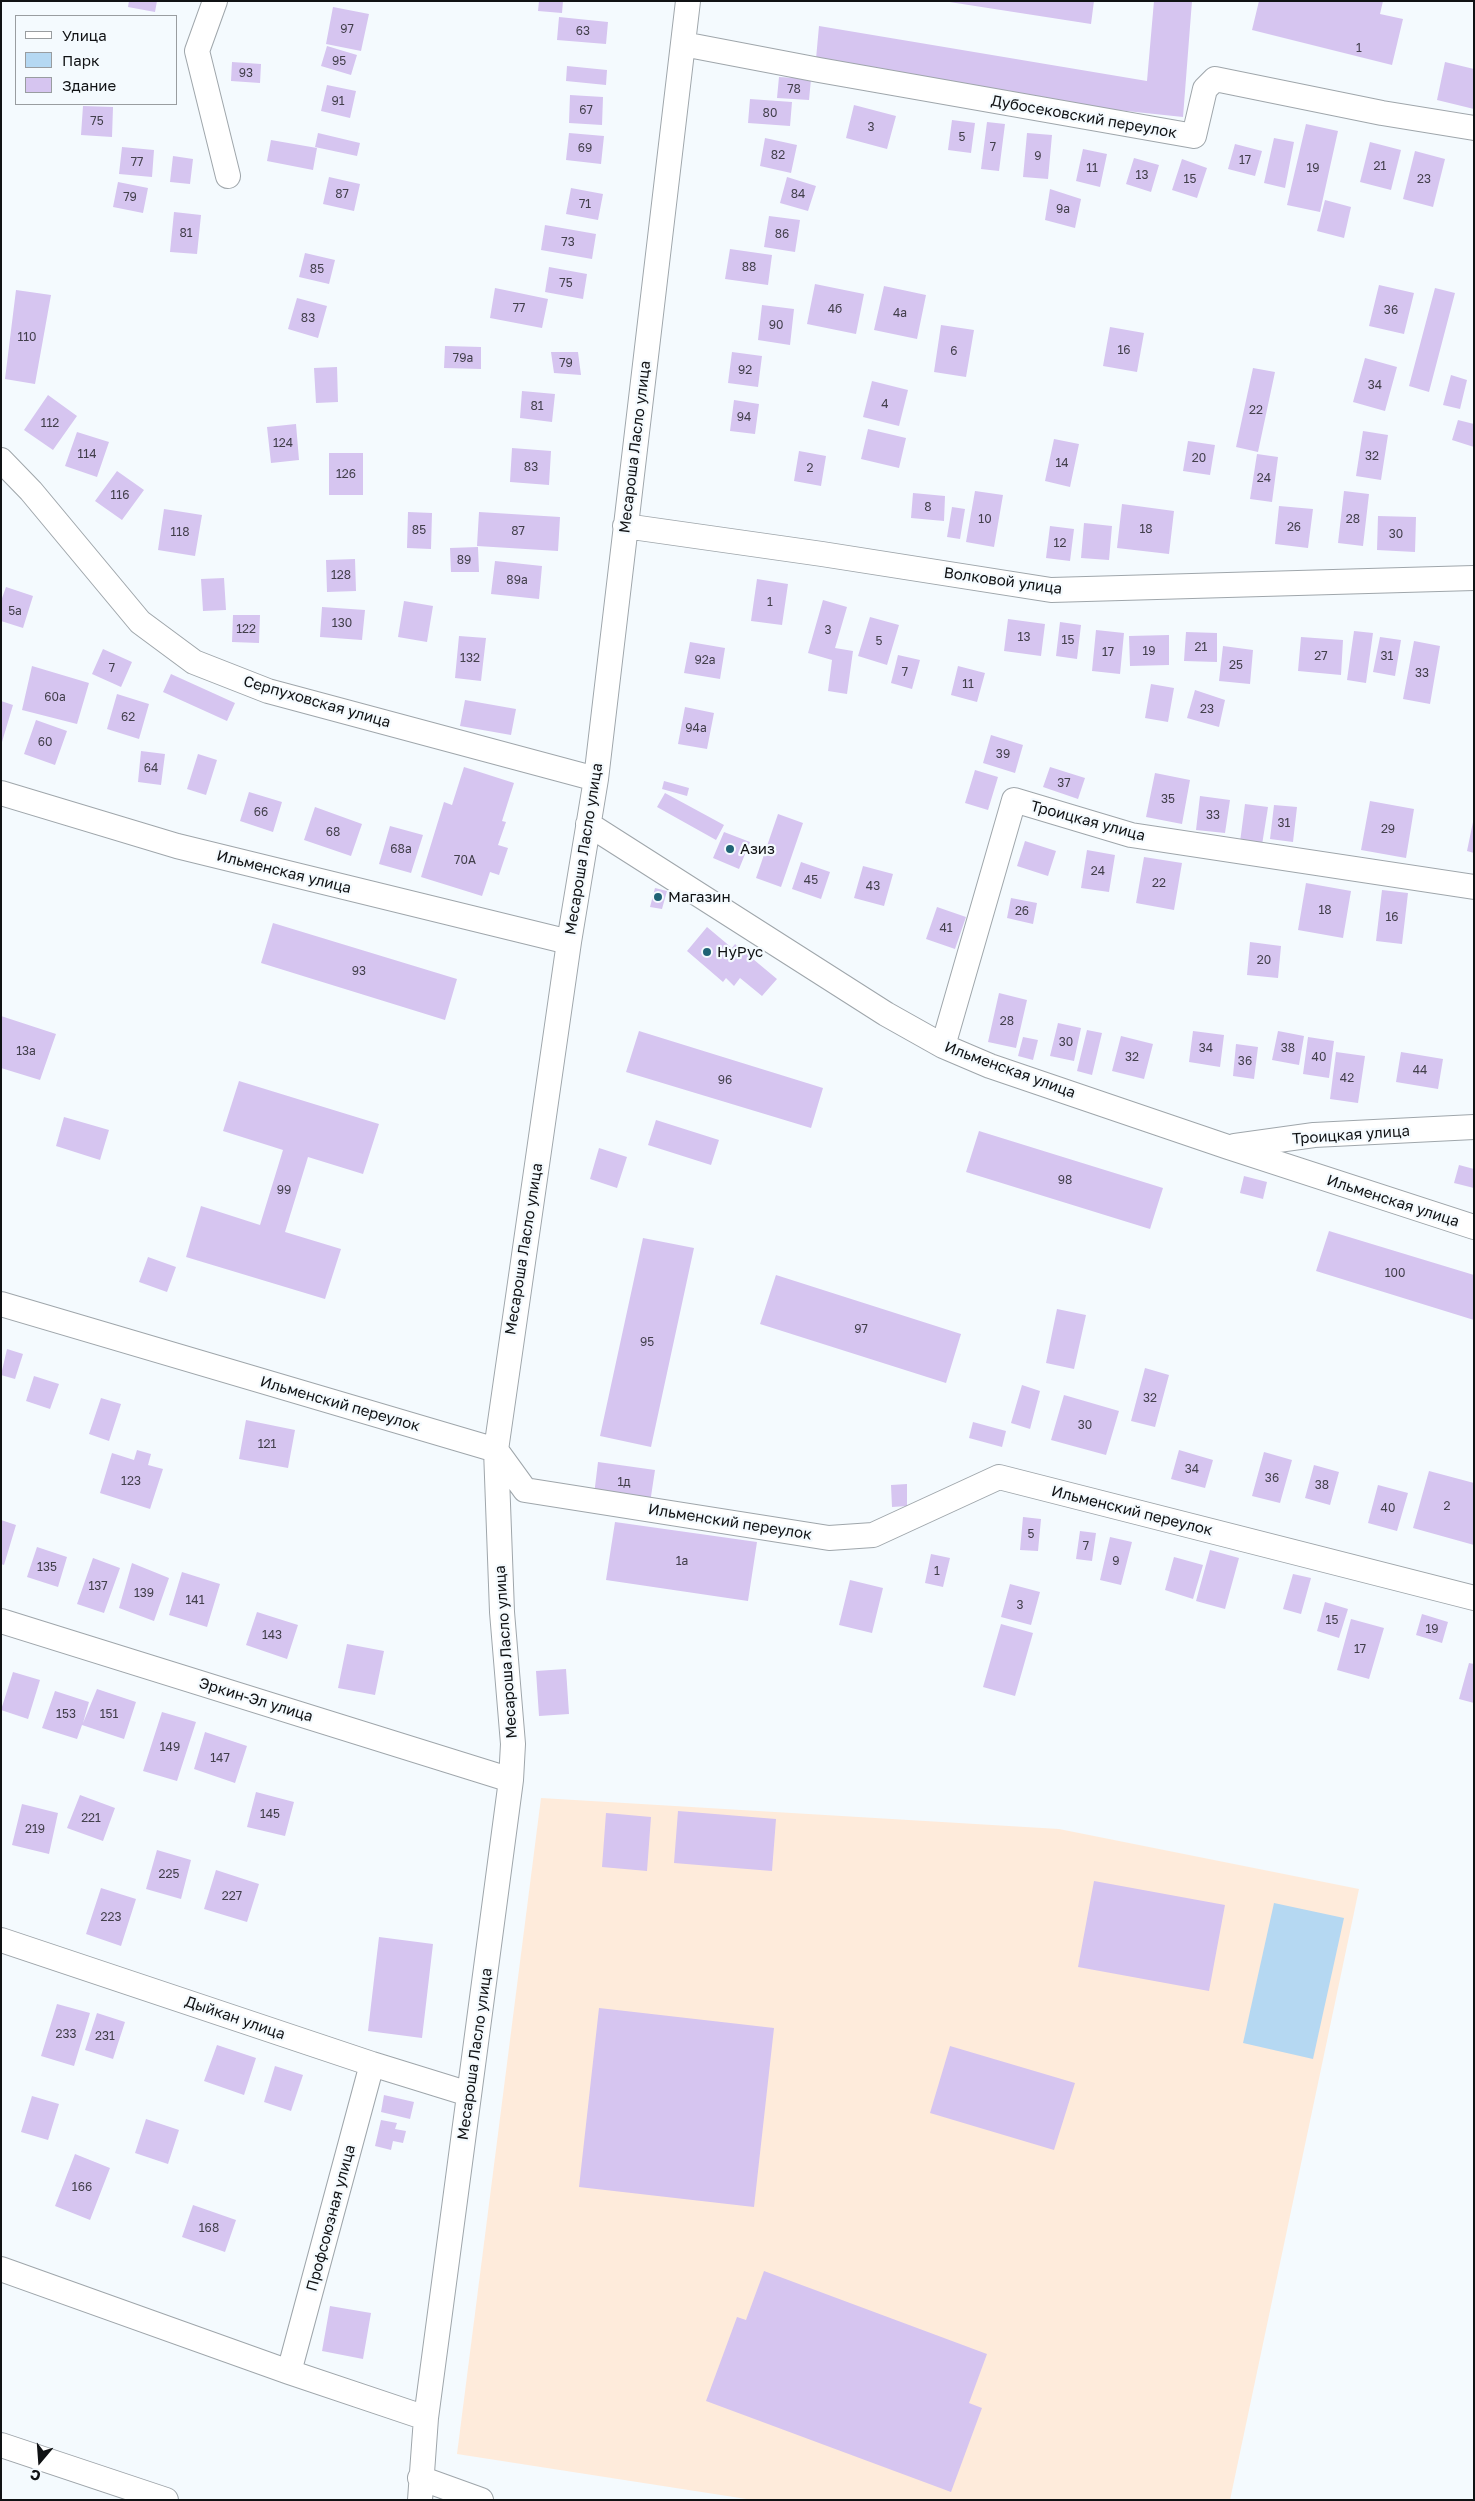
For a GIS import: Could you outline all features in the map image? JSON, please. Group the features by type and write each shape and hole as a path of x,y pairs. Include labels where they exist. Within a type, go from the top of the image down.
{"street":[{"path":"215,1 197,51 228,176"},
{"name":"Месароша Ласло улица","path":"420,2489 426,2418 511,1780 513,1744 502,1612 496,1450 569,942 596,779 688,1"},
{"name":"Дубосековский переулок","path":"684,44 819,70 1194,136 1205,89 1215,78 1382,113 1474,128"},
{"name":"Серпуховская улица","path":"1,460 31,491 140,622 194,662 268,691 596,779"},
{"name":"Волковой улица","path":"625,526 822,554 1051,590 1474,578"},
{"name":"Ильменская улица","path":"1,793 177,846 569,942"},
{"name":"Троицкая улица","path":"943,1046 1014,800 1131,835 1474,887"},
{"name":"Ильменская улица","path":"588,824 886,1014 943,1046 990,1066 1474,1228"},
{"name":"Троицкая улица","path":"1228,1147 1314,1135 1474,1127"},
{"name":"Ильменский переулок","path":"1,1304 496,1450 525,1490 829,1538 874,1535 1000,1477 1474,1598"},
{"name":"Эркин-Эл улица","path":"1,1621 511,1780"},
{"name":"Дыйкан улица","path":"1,1940 372,2064 469,2094"},
{"name":"Профсоюзная улица","path":"290,2372 372,2064"},
{"path":"1,2269 290,2372 426,2418"},
{"path":"1,2445 166,2500"},
{"path":"420,2489 481,2500"}],"shaded area":[{"path":"541,1798 1059,1829 1359,1889 1230,2500 753,2500 457,2454"}],"green space":[{"path":"1274,1903 1344,1918 1313,2059 1243,2043"}],"building":[{"path":"129,1 157,1 155,12 128,7"},
{"path":"539,1 563,1 562,13 538,11"},
{"path":"943,1 1094,1 1091,24"},
{"path":"1154,1 1192,1 1183,117 1098,108 816,59 819,26 1147,81"},
{"path":"1259,1 1383,1 1380,14 1403,19 1392,65 1252,30"},
{"path":"333,7 369,14 361,51 326,44"},
{"path":"559,17 608,22 606,44 557,40"},
{"path":"327,46 357,55 351,75 321,66"},
{"path":"232,62 261,64 260,83 231,81"},
{"path":"1445,62 1474,69 1474,109 1437,100"},
{"path":"567,66 607,70 606,85 566,81"},
{"path":"779,77 811,79 809,100 777,98"},
{"path":"327,85 356,91 350,118 321,111"},
{"path":"570,95 603,97 602,125 569,123"},
{"path":"750,99 792,102 790,126 748,123"},
{"path":"854,105 896,116 887,149 846,138"},
{"path":"83,106 113,107 112,137 81,135"},
{"path":"952,120 975,123 971,153 948,150"},
{"path":"987,122 1005,124 999,171 981,169"},
{"path":"1306,124 1338,131 1320,212 1287,205"},
{"path":"318,133 360,143 357,156 315,147"},
{"path":"569,133 604,136 601,164 566,160"},
{"path":"1027,133 1052,135 1048,179 1023,177"},
{"path":"765,138 797,145 791,173 760,166"},
{"path":"1274,138 1294,142 1285,188 1264,183"},
{"path":"271,140 317,148 313,170 267,161"},
{"path":"1370,142 1401,150 1391,190 1360,182"},
{"path":"1235,144 1262,151 1255,176 1228,169"},
{"path":"122,147 154,150 152,177 119,174"},
{"path":"1083,149 1107,154 1100,187 1076,181"},
{"path":"1415,151 1445,159 1433,207 1403,199"},
{"path":"173,156 193,159 190,184 170,182"},
{"path":"1134,158 1159,165 1151,192 1126,184"},
{"path":"1182,159 1207,168 1197,198 1172,190"},
{"path":"329,177 360,184 354,211 323,204"},
{"path":"787,177 816,186 808,211 780,203"},
{"path":"118,182 148,188 143,213 113,207"},
{"path":"571,188 603,194 598,220 566,214"},
{"path":"1050,189 1081,199 1075,228 1045,220"},
{"path":"1325,200 1351,207 1344,238 1317,231"},
{"path":"174,212 201,215 197,254 170,252"},
{"path":"769,216 800,220 795,252 764,247"},
{"path":"545,225 596,234 592,259 541,250"},
{"path":"730,249 772,255 768,285 725,279"},
{"path":"305,253 335,260 329,284 299,277"},
{"path":"549,267 587,274 583,299 545,292"},
{"path":"815,284 864,294 856,334 807,324"},
{"path":"1379,285 1414,293 1404,334 1369,326"},
{"path":"884,286 926,295 917,339 874,330"},
{"path":"495,288 548,299 542,328 490,318"},
{"path":"1435,288 1455,293 1429,392 1409,386"},
{"path":"16,290 51,295 35,384 5,379"},
{"path":"297,298 327,306 318,338 288,329"},
{"path":"762,305 794,309 790,345 758,340"},
{"path":"941,325 974,330 966,377 934,372"},
{"path":"1110,327 1144,333 1137,372 1103,366"},
{"path":"445,346 481,347 481,369 444,368"},
{"path":"551,352 578,352 581,375 554,373"},
{"path":"732,352 762,356 758,387 728,383"},
{"path":"1365,358 1397,367 1385,411 1353,402"},
{"path":"337,367 338,402 316,403 314,368"},
{"path":"1253,368 1275,372 1258,452 1236,447"},
{"path":"1451,375 1467,380 1460,409 1443,405"},
{"path":"872,381 908,390 899,426 863,417"},
{"path":"522,391 555,394 552,422 520,418"},
{"path":"48,395 77,416 53,450 24,430"},
{"path":"734,400 759,404 755,434 730,431"},
{"path":"1458,420 1474,424 1474,447 1452,440"},
{"path":"296,424 299,460 271,463 267,427"},
{"path":"868,429 906,438 899,468 861,459"},
{"path":"1363,431 1388,435 1381,480 1356,476"},
{"path":"77,432 109,442 97,477 65,466"},
{"path":"1054,439 1079,444 1070,487 1045,481"},
{"path":"1188,441 1215,445 1210,475 1183,471"},
{"path":"512,448 551,451 549,485 510,482"},
{"path":"799,451 826,456 821,486 794,481"},
{"path":"329,453 363,453 363,495 329,495"},
{"path":"1257,454 1278,457 1272,502 1250,499"},
{"path":"117,471 144,490 122,520 95,501"},
{"path":"975,491 1003,495 994,547 966,542"},
{"path":"1344,491 1369,494 1363,546 1338,543"},
{"path":"913,493 945,496 944,521 911,518"},
{"path":"1122,504 1174,511 1169,554 1117,548"},
{"path":"1279,506 1313,509 1308,548 1275,544"},
{"path":"952,507 965,509 960,539 947,537"},
{"path":"164,509 202,515 195,556 158,550"},
{"path":"408,512 432,513 431,549 407,548"},
{"path":"479,512 560,517 558,551 477,546"},
{"path":"1378,516 1416,517 1415,552 1377,550"},
{"path":"1084,523 1112,526 1109,560 1081,558"},
{"path":"1050,526 1074,529 1070,561 1046,558"},
{"path":"478,547 479,572 451,572 450,548"},
{"path":"355,559 356,591 327,592 326,560"},
{"path":"495,561 542,566 539,599 491,594"},
{"path":"224,578 226,610 203,611 201,579"},
{"path":"757,579 788,584 782,625 751,621"},
{"path":"6,587 33,596 23,628 1,621 1,601"},
{"path":"823,600 847,607 835,648 853,651 847,694 828,691 832,660 808,653"},
{"path":"404,601 433,606 427,642 398,637"},
{"path":"322,607 365,610 362,640 320,637"},
{"path":"233,615 260,615 259,643 232,642"},
{"path":"870,617 899,625 887,665 858,656"},
{"path":"1008,619 1045,624 1041,656 1004,651"},
{"path":"1060,622 1081,625 1077,659 1056,656"},
{"path":"1096,630 1124,633 1120,674 1092,671"},
{"path":"1354,631 1373,633 1366,683 1347,680"},
{"path":"1186,632 1217,633 1217,662 1184,661"},
{"path":"1169,635 1169,665 1130,666 1129,636"},
{"path":"459,636 486,638 481,681 455,678"},
{"path":"1301,637 1343,640 1341,675 1298,671"},
{"path":"1380,637 1401,640 1395,676 1373,672"},
{"path":"1414,641 1440,646 1430,704 1403,699"},
{"path":"690,642 725,648 720,679 684,673"},
{"path":"1223,646 1253,650 1250,684 1219,681"},
{"path":"103,649 132,662 121,687 92,674"},
{"path":"898,655 920,660 912,689 891,683"},
{"path":"32,666 89,683 77,724 22,710"},
{"path":"958,666 985,673 977,702 951,695"},
{"path":"171,674 235,703 227,721 163,692"},
{"path":"1151,684 1174,688 1168,722 1145,718"},
{"path":"1195,690 1225,700 1219,727 1187,718"},
{"path":"117,694 149,704 139,739 107,729"},
{"path":"465,700 516,709 511,735 460,726"},
{"path":"1,701 13,705 2,742 1,742"},
{"path":"685,707 714,713 707,749 678,744"},
{"path":"36,720 67,731 55,765 24,754"},
{"path":"991,735 1023,745 1015,773 983,763"},
{"path":"141,751 165,754 161,785 138,782"},
{"path":"198,754 217,760 206,795 187,789"},
{"path":"464,767 514,783 502,821 506,822 498,845 508,848 499,875 490,872 482,896 421,877 444,802 452,805"},
{"path":"1050,767 1085,778 1078,799 1043,787"},
{"path":"975,770 998,777 988,810 965,803"},
{"path":"1155,773 1190,780 1182,824 1146,817"},
{"path":"664,781 689,788 687,796 662,789"},
{"path":"249,792 282,802 273,832 240,821"},
{"path":"665,793 724,825 716,840 657,807"},
{"path":"1200,796 1230,800 1225,833 1196,830"},
{"path":"1370,801 1414,809 1406,858 1361,850"},
{"path":"1245,804 1268,807 1262,845 1240,842"},
{"path":"1274,805 1297,807 1293,842 1270,839"},
{"path":"315,807 362,824 351,856 304,840"},
{"path":"778,814 803,823 781,887 756,878"},
{"path":"1474,822 1474,853 1467,851"},
{"path":"390,826 423,835 411,873 379,864"},
{"path":"724,832 750,842 739,869 713,858"},
{"path":"1025,841 1056,851 1048,876 1017,866"},
{"path":"1087,850 1115,855 1109,892 1081,888"},
{"path":"1144,857 1182,863 1174,910 1136,903"},
{"path":"801,862 830,872 821,899 792,889"},
{"path":"863,866 893,874 884,906 854,898"},
{"path":"1306,883 1351,891 1343,938 1298,930"},
{"path":"655,888 667,891 662,909 650,907"},
{"path":"1382,890 1408,893 1402,944 1376,941"},
{"path":"1011,898 1037,903 1033,924 1007,918"},
{"path":"937,907 966,917 955,949 926,939"},
{"path":"273,923 457,979 445,1020 261,963"},
{"path":"707,927 732,948 735,944 777,979 762,996 740,978 734,986 726,978 723,982 687,951"},
{"path":"1250,942 1281,946 1278,978 1247,975"},
{"path":"999,993 1027,1000 1016,1048 988,1042"},
{"path":"1,1016 56,1034 40,1080 1,1068"},
{"path":"1058,1023 1081,1028 1074,1061 1050,1056"},
{"path":"1087,1030 1102,1033 1092,1075 1077,1071"},
{"path":"639,1031 823,1088 811,1128 626,1072"},
{"path":"1193,1031 1224,1035 1220,1067 1189,1062"},
{"path":"1278,1031 1304,1036 1299,1065 1272,1060"},
{"path":"1121,1036 1153,1044 1144,1079 1112,1071"},
{"path":"1023,1037 1038,1040 1033,1060 1018,1056"},
{"path":"1308,1037 1334,1041 1329,1078 1303,1074"},
{"path":"1236,1044 1258,1047 1254,1079 1233,1076"},
{"path":"1336,1052 1365,1056 1358,1103 1330,1099"},
{"path":"1401,1052 1443,1059 1438,1089 1396,1082"},
{"path":"239,1081 379,1124 363,1174 308,1157 285,1232 341,1249 325,1299 186,1257 201,1206 260,1225 283,1150 223,1131"},
{"path":"64,1117 109,1130 100,1160 56,1146"},
{"path":"656,1120 719,1140 711,1165 648,1145"},
{"path":"979,1131 1163,1188 1150,1229 966,1172"},
{"path":"599,1148 627,1157 617,1188 590,1179"},
{"path":"1459,1165 1474,1169 1474,1188 1454,1183"},
{"path":"1244,1176 1267,1182 1263,1199 1240,1193"},
{"path":"1329,1231 1474,1275 1474,1320 1316,1271"},
{"path":"643,1238 694,1248 651,1447 600,1436"},
{"path":"148,1257 176,1267 167,1292 139,1282"},
{"path":"776,1275 961,1334 946,1383 760,1324"},
{"path":"1057,1309 1086,1315 1074,1369 1046,1363"},
{"path":"7,1349 23,1354 15,1379 1,1375"},
{"path":"1145,1368 1169,1375 1155,1427 1131,1421"},
{"path":"34,1376 59,1384 50,1409 26,1401"},
{"path":"1022,1385 1040,1391 1030,1429 1011,1423"},
{"path":"1064,1395 1119,1411 1106,1455 1051,1440"},
{"path":"101,1398 121,1404 109,1441 89,1434"},
{"path":"246,1420 295,1430 288,1468 239,1459"},
{"path":"973,1422 1006,1431 1002,1447 969,1438"},
{"path":"137,1450 151,1454 148,1465 163,1469 150,1509 100,1493 112,1453 134,1460"},
{"path":"1179,1450 1213,1460 1205,1488 1171,1479"},
{"path":"1264,1452 1292,1460 1280,1503 1252,1496"},
{"path":"598,1462 655,1470 650,1503 594,1495"},
{"path":"1314,1465 1339,1472 1330,1505 1305,1498"},
{"path":"1429,1471 1474,1483 1474,1545 1413,1528"},
{"path":"907,1484 907,1506 892,1507 891,1485"},
{"path":"1378,1485 1408,1493 1397,1531 1368,1523"},
{"path":"1023,1517 1041,1519 1038,1551 1020,1550"},
{"path":"1,1520 16,1525 4,1565 1,1564"},
{"path":"615,1522 757,1542 748,1601 606,1580"},
{"path":"1080,1531 1096,1533 1092,1561 1076,1559"},
{"path":"1110,1537 1132,1542 1121,1585 1100,1580"},
{"path":"37,1547 67,1557 58,1587 27,1577"},
{"path":"1210,1550 1239,1558 1225,1609 1196,1601"},
{"path":"931,1554 950,1558 943,1587 925,1583"},
{"path":"1174,1557 1203,1565 1193,1599 1165,1590"},
{"path":"93,1558 120,1568 104,1613 77,1604"},
{"path":"132,1563 169,1578 154,1621 119,1608"},
{"path":"182,1572 220,1584 207,1627 169,1615"},
{"path":"1293,1574 1311,1578 1301,1614 1283,1609"},
{"path":"850,1580 883,1588 872,1633 839,1625"},
{"path":"1010,1584 1040,1592 1031,1625 1001,1617"},
{"path":"1325,1602 1348,1609 1339,1638 1317,1631"},
{"path":"257,1612 298,1625 287,1659 246,1645"},
{"path":"1422,1614 1448,1622 1442,1643 1416,1635"},
{"path":"1351,1619 1384,1628 1369,1679 1337,1670"},
{"path":"1001,1624 1033,1633 1015,1696 983,1687"},
{"path":"347,1644 384,1651 375,1695 338,1688"},
{"path":"1469,1663 1474,1664 1474,1703 1459,1699"},
{"path":"566,1669 569,1714 539,1716 536,1671"},
{"path":"13,1672 40,1680 28,1719 1,1710"},
{"path":"97,1689 136,1702 124,1739 82,1725 77,1739 42,1728 55,1691 89,1702 83,1723"},
{"path":"162,1712 196,1722 177,1781 143,1771"},
{"path":"205,1732 247,1746 235,1783 194,1769"},
{"path":"256,1792 294,1802 285,1836 247,1827"},
{"path":"80,1795 115,1808 103,1841 67,1828"},
{"path":"22,1804 58,1813 49,1854 12,1845"},
{"path":"678,1811 776,1819 772,1871 674,1863"},
{"path":"606,1813 651,1817 647,1871 602,1867"},
{"path":"157,1850 191,1860 181,1899 146,1889"},
{"path":"216,1870 259,1884 247,1922 204,1909"},
{"path":"1094,1881 1225,1905 1209,1991 1078,1967"},
{"path":"101,1888 136,1899 121,1946 86,1934"},
{"path":"379,1937 433,1944 422,2038 368,2031"},
{"path":"57,2004 90,2013 74,2066 41,2056"},
{"path":"599,2008 774,2028 754,2207 579,2187"},
{"path":"97,2013 125,2022 113,2059 85,2050"},
{"path":"217,2045 256,2058 244,2095 204,2081"},
{"path":"950,2046 1075,2083 1054,2150 930,2113"},
{"path":"275,2066 303,2075 291,2111 264,2102"},
{"path":"384,2095 414,2102 410,2119 381,2112"},
{"path":"32,2096 59,2104 48,2140 21,2132"},
{"path":"146,2119 179,2130 168,2164 135,2153"},
{"path":"381,2120 397,2123 395,2129 406,2131 403,2143 393,2141 391,2150 375,2146"},
{"path":"75,2154 110,2168 90,2220 55,2206"},
{"path":"193,2205 236,2220 225,2252 182,2237"},
{"path":"764,2271 987,2354 969,2403 982,2408 951,2492 706,2401 737,2317 746,2320"},
{"path":"330,2306 371,2313 363,2359 322,2351"}],"place":[{"name":"Азиз","path":"730,849"},
{"name":"Магазин","path":"658,897"},
{"name":"НуРус","path":"707,952"}]}
